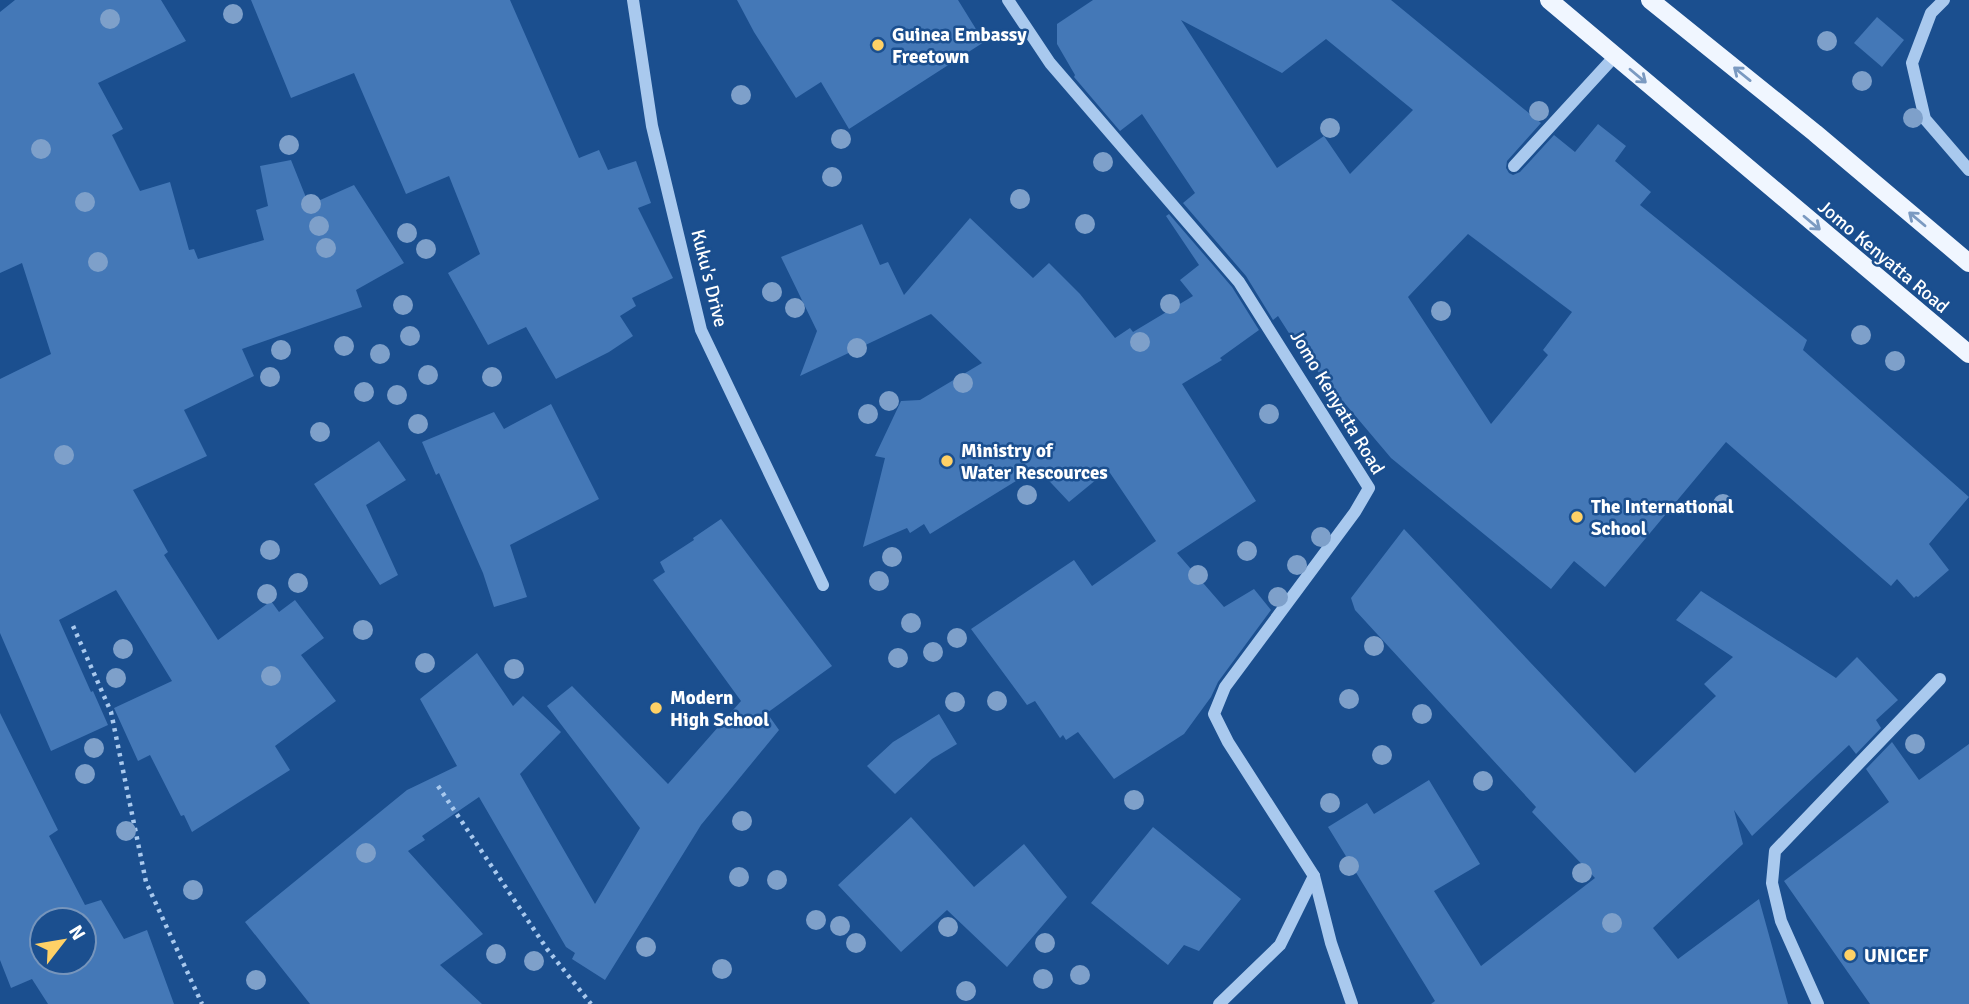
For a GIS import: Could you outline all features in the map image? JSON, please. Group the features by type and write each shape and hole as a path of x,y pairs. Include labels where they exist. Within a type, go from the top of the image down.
{"main road":[{"name":"Jomo Kenyatta Road","path":"1549,0 1969,354"},
{"path":"1650,0 1804,124 1969,263"}],"street":[{"name":"Kuku's Drive","path":"633,0 652,126 701,330 823,585"},
{"path":"1944,0 1931,13 1912,63 1925,119 1969,170"},
{"name":"Jomo Kenyatta Road","path":"1014,2 1050,63 1239,282 1369,488 1355,512 1226,687 1214,714 1228,742 1314,876 1331,943 1352,1004"},
{"path":"1514,166 1615,56"},
{"path":"1818,1004 1781,921 1772,883 1774,851 1940,679"},
{"path":"1219,1004 1280,945 1314,876"}],"path":[{"path":"73,626 111,712 146,882 202,1004"},
{"path":"438,786 547,949 591,1004"}],"building":[{"path":"15,0 161,0 186,41 98,83 123,129 112,135 140,191 170,182 189,250 194,249 198,259 264,240 256,210 268,206 260,166 291,160 309,205 354,185 404,263 356,290 362,307 242,349 254,376 184,410 207,456 133,490 168,552 164,555 218,640 271,601 279,612 295,600 324,638 301,655 336,701 275,746 290,770 192,832 150,755 138,761 114,708 172,681 116,590 59,620 108,725 51,751 0,633 0,379 51,354 22,263 0,273 0,12"},
{"path":"251,0 510,0 579,158 599,150 608,170 636,161 651,203 638,208 673,278 632,298 636,306 620,316 633,336 609,352 556,379 526,327 488,345 448,273 480,254 449,176 406,194 354,73 291,98"},
{"path":"737,0 958,0 984,42 849,129 821,82 796,98"},
{"path":"1093,0 1391,0 1541,123 1507,161 1506,168 1509,173 1513,175 1520,172 1554,135 1575,152 1598,124 1626,146 1615,161 1651,192 1640,205 1807,340 1803,350 1969,497 1929,544 1949,570 1918,597 1914,598 1897,579 1891,586 1726,442 1605,587 1574,561 1551,589 1391,458 1314,367 1312,369 1278,316 1273,320 1246,276 1183,203 1195,193 1142,114 1120,131 1074,77 1057,44 1057,24","holes":["1181,20 1282,73 1326,39 1413,110 1350,174 1324,136 1277,168","1468,234 1572,312 1543,350 1548,355 1491,424 1408,297"]},
{"path":"1877,17 1904,40 1882,67 1854,43"},
{"path":"1169,214 1232,287 1259,330 1220,358 1222,360 1182,384 1256,501 1177,553 1224,607 1254,589 1271,610 1184,734 1114,779 1078,732 1066,740 1063,735 1060,738 1035,701 1027,705 971,629 1074,560 1092,586 1156,541 1108,470 1069,502 1037,468 930,534 924,524 910,533 907,528 863,547 885,458 875,456 901,401 920,400 982,363 931,314 800,376 817,331 781,257 862,224 880,265 888,262 904,295 970,218 1033,278 1049,263 1080,294 1115,338 1130,328 1133,332 1193,296 1180,280 1199,265 1166,216"},
{"path":"551,404 599,499 510,545 527,597 494,607 483,573 439,473 436,475 422,442 494,412 504,429"},
{"path":"379,441 406,480 366,505 398,575 380,585 314,484"},
{"path":"721,519 832,666 767,713 779,730 701,825 605,980 572,959 575,953 566,947 479,797 422,836 425,840 408,851 483,934 440,965 482,1004 310,1004 245,922 407,790 457,766 420,699 477,653 513,706 523,696 561,732 520,774 595,904 640,828 547,706 572,686 668,784 741,701 653,580 665,572 660,562"},
{"path":"1404,529 1635,773 1716,696 1704,684 1733,657 1676,620 1701,591 1836,678 1857,657 1898,700 1876,720 1881,728 1856,754 1849,745 1752,836 1734,810 1743,844 1653,928 1678,959 1759,899 1788,1004 1431,1004 1435,1001 1328,827 1367,803 1374,814 1429,780 1480,864 1434,891 1481,966 1595,878 1532,812 1536,807 1355,610 1351,598"},
{"path":"0,713 58,830 49,836 85,905 101,900 124,939 147,930 174,1004 48,1004 32,979 11,988 0,960"},
{"path":"939,714 957,744 932,759 895,794 867,766 893,742"},
{"path":"1892,742 1919,780 1969,744 1969,1004 1870,1004 1784,881 1889,802 1866,769"},
{"path":"911,817 974,887 1024,844 1067,897 1007,967 947,910 901,952 838,885"},
{"path":"1153,827 1241,899 1199,951 1184,945 1168,965 1091,903"}],"place":[{"name":"Guinea Embassy Freetown","path":"878,45"},
{"name":"Ministry of Water Rescources","path":"947,461"},
{"name":"The International School","path":"1577,517"},
{"name":"Modern High School","path":"656,708"},
{"name":"UNICEF","path":"1850,955"}]}
